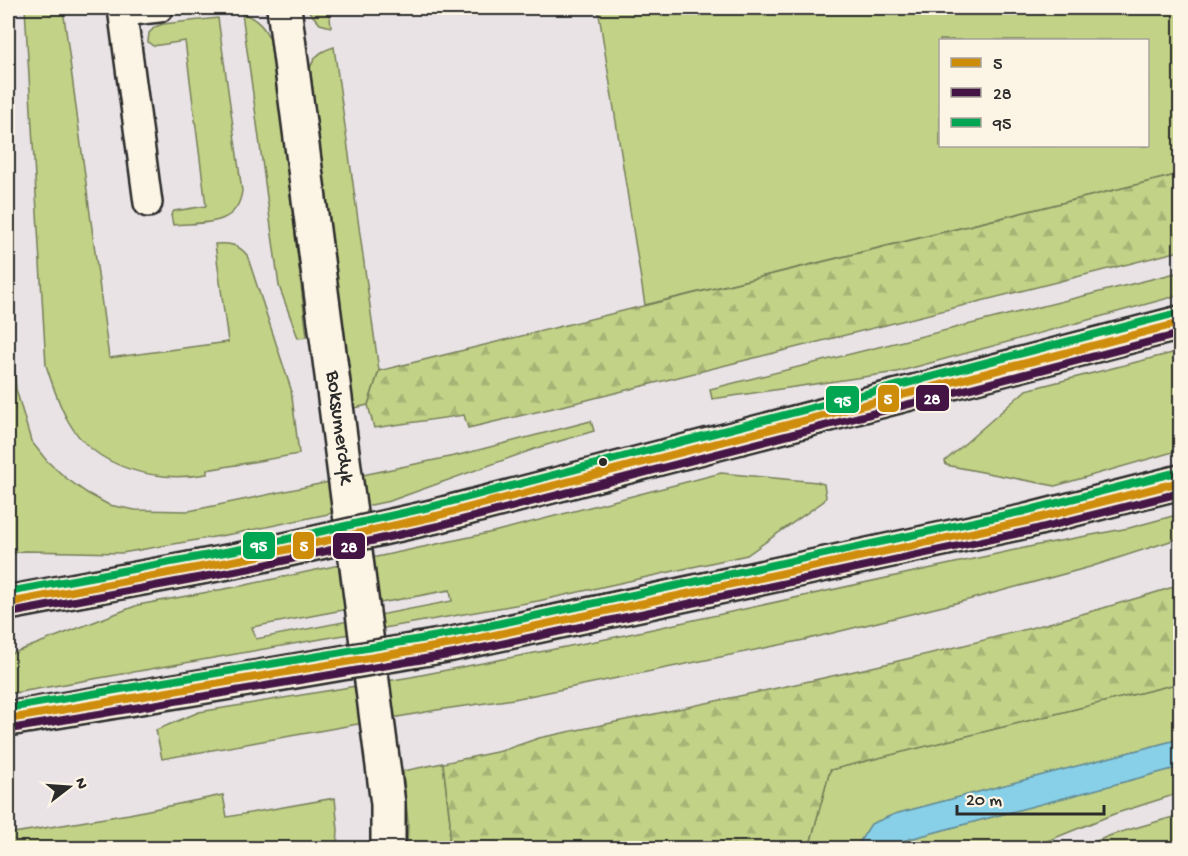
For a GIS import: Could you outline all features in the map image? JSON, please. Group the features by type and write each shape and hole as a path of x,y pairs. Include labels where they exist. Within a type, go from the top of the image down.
{"main road":[{"name":"Boksumerdyk","path":"284,8 387,793 388,849"},
{"path":"8,603 249,558 436,516 1180,324"},
{"path":"8,719 452,644 1027,521 1180,482"}],"lane":[{"path":"148,203 122,10 159,8"}],"green space":[{"path":"25,8 63,8 109,358 228,342 215,244 237,246 247,255 291,389 299,454 207,470 207,474 168,476 148,474 129,469 94,451 68,421 46,365"},
{"path":"306,8 329,8 331,27 320,24"},
{"path":"598,8 1180,8 1180,174 645,305"},
{"path":"242,13 259,23 270,39 274,52 307,337 298,338 279,286"},
{"path":"218,18 242,191 239,203 226,217 206,223 173,225 171,215 174,211 206,206 185,41 153,46 148,42 149,33 155,27 163,24"},
{"path":"334,47 379,371 368,405 354,408 310,68 319,54"},
{"path":"1180,174 1180,251 468,428 464,415 374,428 368,405 379,371"},
{"path":"1180,272 1180,295 897,372 712,399 710,389"},
{"path":"8,288 16,389 31,441 47,461 66,478 109,505 135,510 189,511 459,455 591,421 594,431 540,447 390,501 237,533 122,553 24,551 8,554"},
{"path":"1180,351 1180,450 1055,486 946,465 945,461 1026,390"},
{"path":"721,473 817,482 824,484 826,497 824,501 747,555 538,601 8,694 8,655 138,605 246,585 493,532","holes":["450,590 452,601 256,639 252,627"]},
{"path":"1180,514 1180,538 1090,567 804,640 514,699 437,710 162,759 156,730 199,712 411,677 611,638 1038,545 1129,528"},
{"path":"1180,585 1180,683 830,770 809,848 449,848 450,822 443,763 501,751 539,738 942,651 1101,609"},
{"path":"1180,683 1180,739 895,814 871,824 859,843 860,848 809,848 830,770"},
{"path":"443,763 450,822 449,848 407,848 408,823 403,771"},
{"path":"1180,767 1180,793 1114,814 1030,848 898,848 902,841"},
{"path":"223,795 227,817 335,798 337,848 8,848 8,834 129,814"},
{"path":"1180,815 1180,848 1079,848 1114,834"}],"water":[{"path":"1180,739 1180,767 902,841 898,848 860,848 859,843 871,824 895,814"}],"transit line":[{"name":"95","path":"8,592 247,548 434,506 1177,313"},
{"name":"5","path":"8,603 249,558 436,516 1180,323"},
{"name":"28","path":"10,613 251,568 438,526 1180,334"},
{"name":"95","path":"8,708 450,634 1025,511 1177,472"},
{"name":"5","path":"8,719 452,644 1027,521 1180,482"},
{"name":"28","path":"10,729 454,654 1029,531 1180,493"}]}
